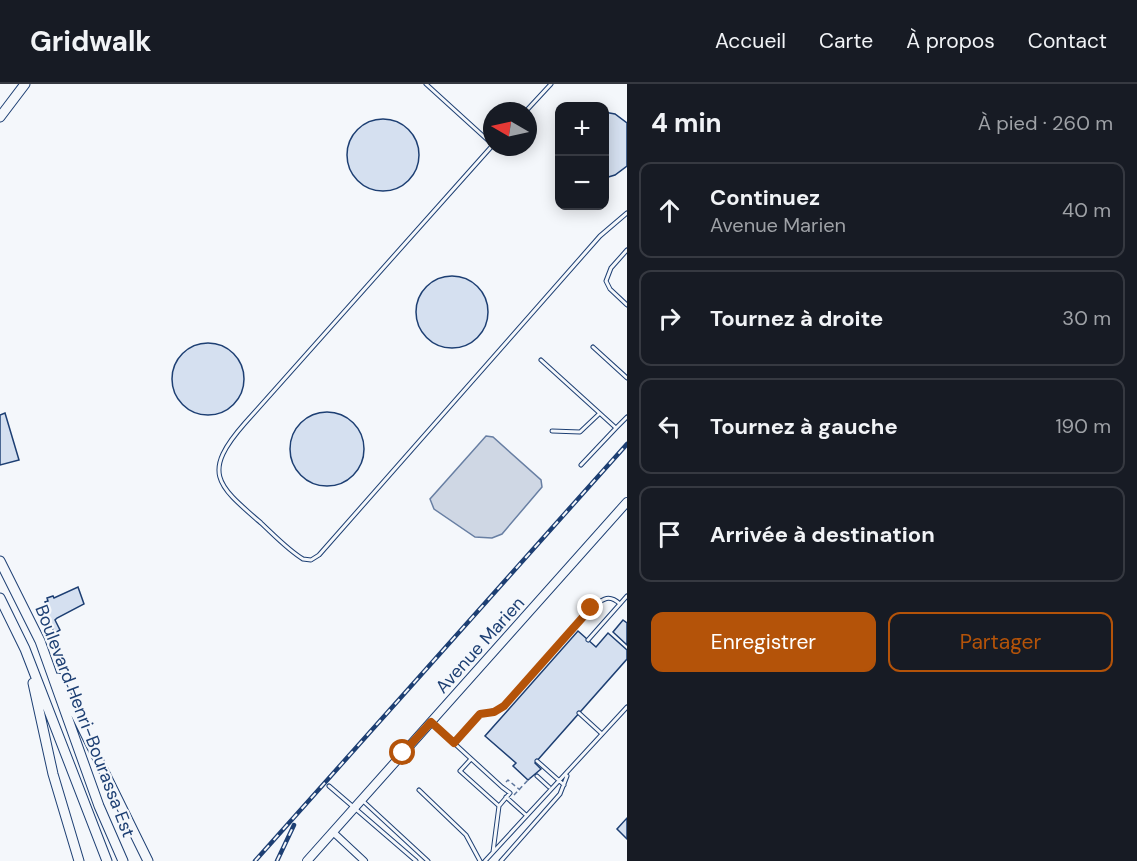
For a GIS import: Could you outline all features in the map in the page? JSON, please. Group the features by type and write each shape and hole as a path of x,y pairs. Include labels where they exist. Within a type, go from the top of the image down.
{"main road":[{"path":"0,117 25,84"},
{"name":"Boulevard Henri-Bourassa Est","path":"0,561 40,641 99,806 123,861"},
{"name":"Boulevard Henri-Bourassa Est","path":"0,598 25,649 106,861"},
{"path":"40,641 148,861"},
{"path":"25,649 53,774 79,861"}],"street":[{"name":"Avenue Marien","path":"307,861 627,502"},
{"path":"333,832 364,861"}],"lane":[{"path":"426,84 483,137"},
{"path":"534,102 551,84"},
{"path":"483,155 239,429 222,454 219,472 225,491 303,559 311,560 318,555 600,236 627,213"},
{"path":"627,250 611,268 606,281 610,289 627,305"},
{"path":"593,348 627,378"},
{"path":"541,360 616,428"},
{"path":"552,431 580,432 600,413"},
{"path":"581,465 627,417"},
{"path":"588,640 627,596"},
{"path":"454,743 480,714 497,711 511,699 591,608 606,598 612,598 620,604"},
{"path":"419,790 466,835 482,861 493,852 550,788 568,773 627,707"},
{"path":"579,713 602,735"},
{"path":"431,722 510,794 498,806 493,852"},
{"path":"471,759 460,771 498,806"},
{"path":"537,761 564,785"},
{"path":"501,861 560,794 568,773"},
{"path":"537,776 550,788"},
{"path":"329,786 359,803 428,861"},
{"path":"506,797 526,815"},
{"path":"359,803 416,861"}],"path":[{"path":"516,796 530,778"},
{"path":"508,780 520,790"}],"shaded area":[{"path":"486,436 493,437 541,480 542,487 502,534 492,538 475,537 434,509 430,499"}],"building":[{"path":"609,113 615,114 627,123 627,166 609,177"},
{"path":"383,119 403,125 413,135 419,155 413,175 403,185 383,191 363,185 353,175 347,155 353,135 363,125"},
{"path":"452,276 472,282 482,292 488,312 482,332 472,342 452,348 432,342 422,332 416,312 422,292 432,282"},
{"path":"208,343 228,349 238,359 244,379 238,399 228,409 208,415 188,409 178,399 172,379 178,359 188,349"},
{"path":"327,412 341,415 353,423 361,435 364,449 361,463 353,475 341,483 327,486 313,483 301,475 293,463 290,449 293,435 301,423 313,415"},
{"path":"5,413 19,460 0,465 0,415"},
{"path":"78,587 84,604 55,620 60,630 55,633 43,612 49,609 45,602 48,601 47,598 53,596 54,598"},
{"path":"623,620 627,623 627,645 613,632"},
{"path":"578,631 596,647 608,633 627,650 627,659 535,763 541,769 528,780 513,766 516,763 485,736"},
{"path":"627,818 627,839 617,829"}],"railway":[{"path":"255,861 627,444"},
{"path":"277,861 294,825"}],"route":[{"path":"403,753 431,722 454,743 480,714 494,712 504,706 591,608"}]}
